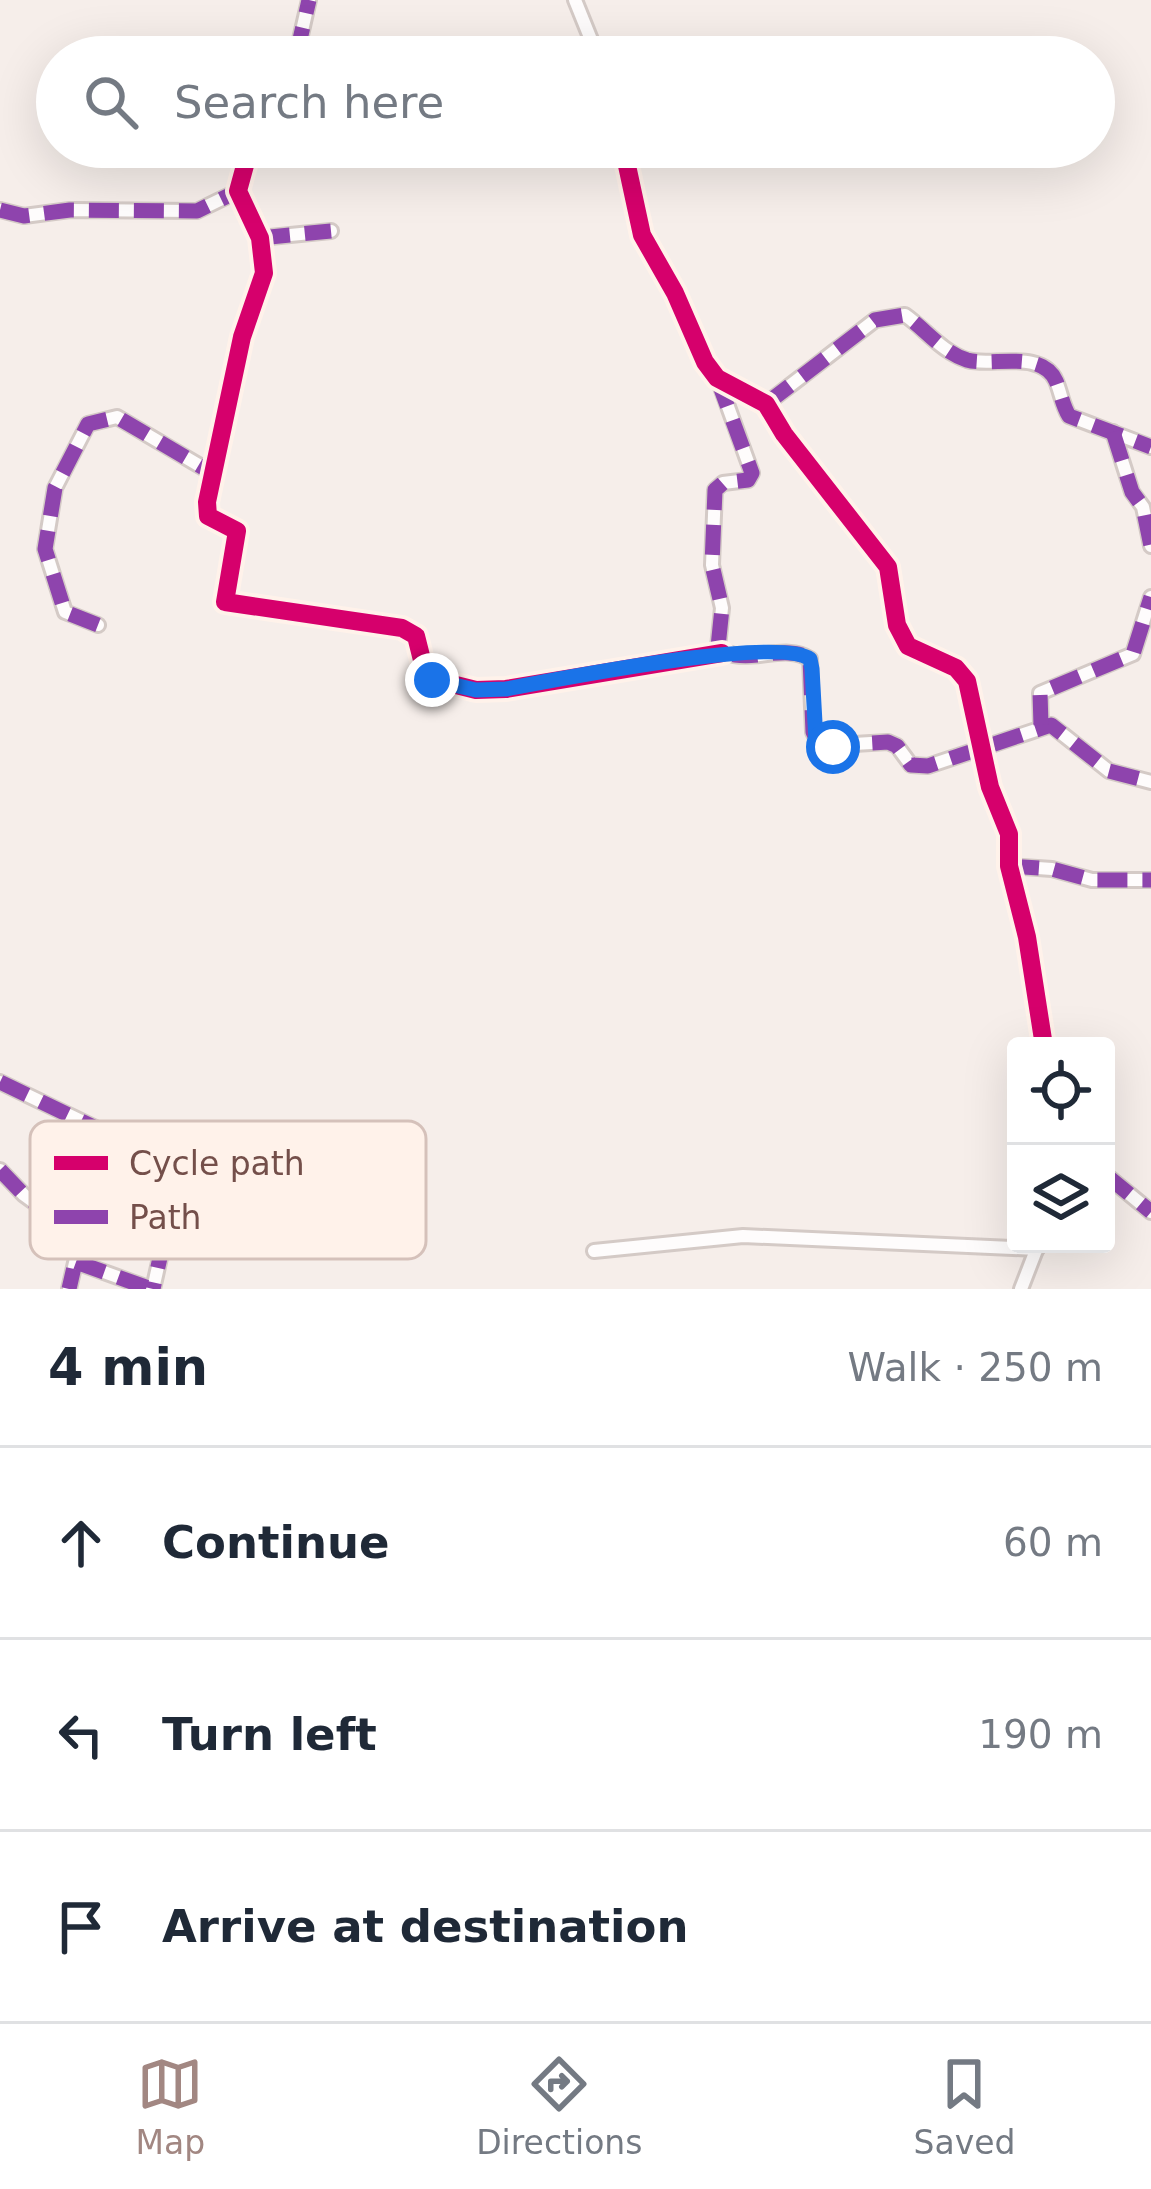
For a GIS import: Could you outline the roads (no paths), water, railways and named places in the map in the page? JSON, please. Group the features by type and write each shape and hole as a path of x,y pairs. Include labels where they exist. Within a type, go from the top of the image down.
{"street":[{"path":"301,36 309,0"},
{"path":"574,0 589,36"},
{"path":"244,168 238,191 260,238 264,273 242,337 212,472 208,516 237,531 225,602 402,628 416,636 432,680 452,687 506,689 722,653 805,654 812,669 813,732 825,748 888,742 917,767 982,749 1042,725 1059,728 1109,771 1151,782"},
{"path":"627,168 642,236 674,293 693,341 717,378 752,473 748,480 723,483 716,490 712,566 720,590 717,640 722,653"},
{"path":"0,210 25,216 70,210 197,211 238,191"},
{"path":"260,238 331,231"},
{"path":"766,404 875,320 905,315 971,362 1023,362 1046,371 1054,376 1069,416 1151,447"},
{"path":"717,378 766,404 888,567 897,626 908,646 956,668 967,681 990,787 1009,834 1009,866 1028,937 1044,1037"},
{"path":"98,625 65,612 45,550 55,488 88,424 117,417 212,472"},
{"path":"1113,432 1123,470 1143,507 1151,547"},
{"path":"1042,725 1040,693 1133,654 1151,597"},
{"path":"1009,866 1052,869 1092,880 1151,880"},
{"path":"0,1082 81,1121"},
{"path":"0,1170 30,1199"},
{"path":"1115,1182 1151,1212"},
{"path":"594,1251 743,1236 1007,1246"},
{"path":"1021,1289 1036,1253"},
{"path":"69,1289 76,1259"},
{"path":"76,1262 152,1289 159,1259"}]}
